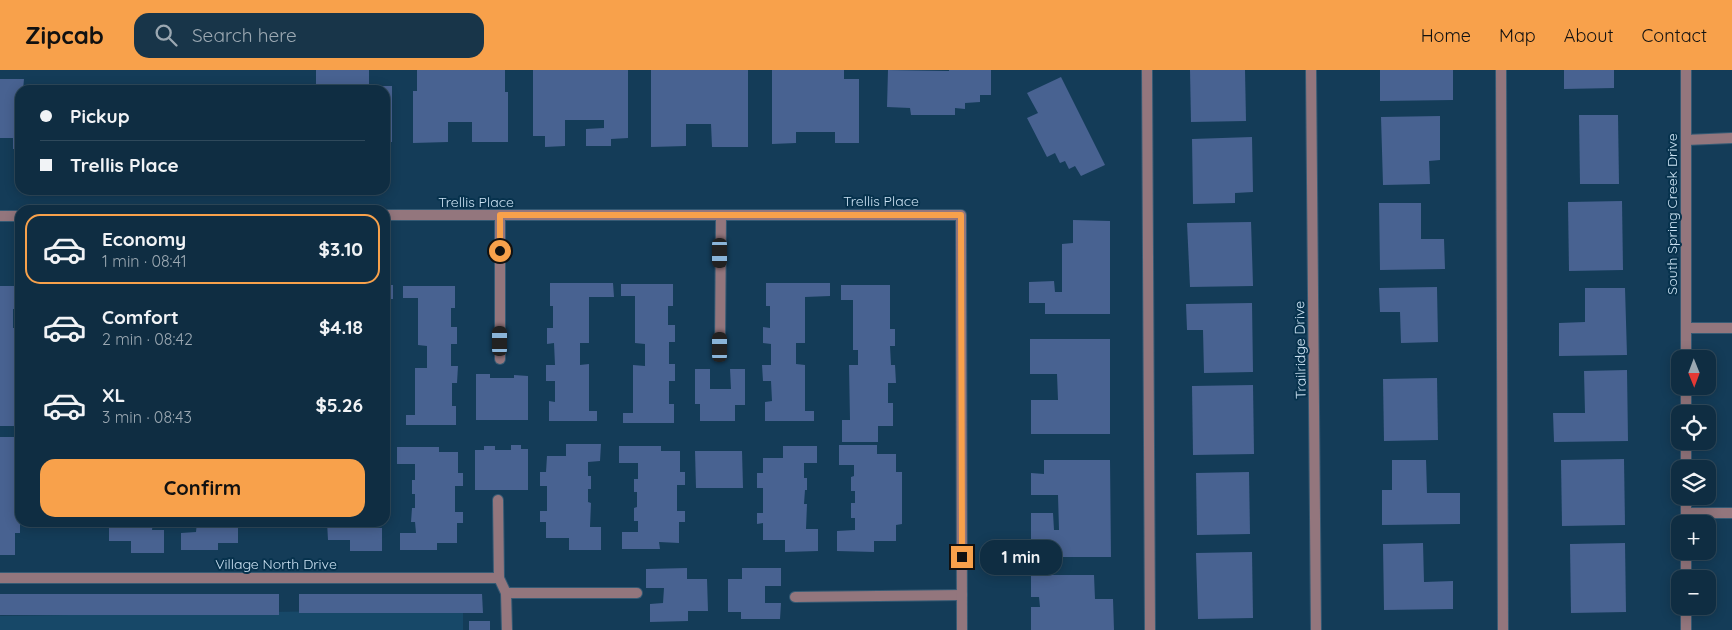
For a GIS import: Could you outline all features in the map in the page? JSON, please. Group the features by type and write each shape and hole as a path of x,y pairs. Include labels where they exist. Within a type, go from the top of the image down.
{"street":[{"path":"1147,70 1150,630"},
{"name":"Trailridge Drive","path":"1311,70 1316,630"},
{"path":"1501,70 1503,630"},
{"name":"South Spring Creek Drive","path":"1686,70 1686,350"},
{"path":"1686,140 1732,138"},
{"path":"500,215 500,359"},
{"path":"720,347 721,215"},
{"name":"Trellis Place","path":"390,216 961,215 962,630"},
{"path":"0,216 15,216"},
{"path":"1686,328 1732,328"},
{"path":"498,500 499,578 506,593 507,630"},
{"path":"1716,515 1732,513"},
{"name":"Village North Drive","path":"0,578 499,578"},
{"path":"506,593 637,593"},
{"path":"795,597 962,595"},
{"path":"1686,615 1686,630"}],"shaded area":[{"path":"463,609 463,630 0,630 0,616"}],"building":[{"path":"316,70 369,70 369,85 316,85"},
{"path":"417,70 505,70 505,92 508,92 508,142 472,142 472,122 448,122 448,142 413,143 413,91 417,91"},
{"path":"533,70 628,70 628,138 611,139 611,146 586,146 586,129 604,128 604,120 565,120 565,146 545,147 545,136 533,136"},
{"path":"651,70 748,70 748,147 712,147 711,124 686,124 686,146 651,147"},
{"path":"772,70 844,70 844,79 859,79 859,143 835,143 835,132 796,132 796,143 772,144"},
{"path":"888,70 991,70 991,95 980,95 980,102 965,103 965,109 955,108 955,115 911,115 910,108 887,107"},
{"path":"1190,70 1245,70 1246,121 1191,122"},
{"path":"1380,70 1453,70 1453,100 1380,101"},
{"path":"1564,70 1614,70 1614,88 1564,89"},
{"path":"1061,77 1105,165 1081,176 1075,166 1069,169 1065,161 1060,163 1055,153 1047,157 1027,118 1038,113 1027,93"},
{"path":"0,79 24,79 23,85 15,85 15,149 13,149 13,138 0,138"},
{"path":"271,84 271,85 174,85"},
{"path":"390,86 392,86 392,142 390,142"},
{"path":"1579,115 1618,115 1619,184 1580,184"},
{"path":"1440,116 1440,160 1429,161 1430,184 1383,185 1381,117"},
{"path":"1252,137 1253,192 1235,193 1235,203 1193,204 1192,139"},
{"path":"1622,201 1623,270 1569,271 1568,202"},
{"path":"1379,203 1421,203 1421,239 1444,239 1445,269 1380,270"},
{"path":"1073,220 1110,221 1110,314 1045,314 1045,303 1029,303 1029,282 1054,281 1055,292 1062,292 1062,244 1073,243"},
{"path":"1251,222 1253,286 1190,287 1187,223"},
{"path":"550,283 613,283 614,297 589,297 589,343 580,343 580,365 589,364 589,411 597,411 597,421 549,421 549,401 555,402 555,381 546,381 546,365 555,365 554,343 547,344 547,328 553,328 553,306 550,306"},
{"path":"766,283 830,283 830,296 805,297 805,343 796,343 796,364 805,365 805,411 814,411 814,421 765,421 765,402 772,401 771,381 763,381 762,365 771,365 771,344 763,343 763,327 770,328 770,306 766,306"},
{"path":"621,284 673,284 673,306 668,306 668,325 675,325 675,342 669,342 669,364 675,364 675,381 669,381 669,404 674,404 674,423 623,423 623,413 633,413 633,365 645,366 645,344 635,343 635,296 621,296"},
{"path":"390,285 393,285 393,299 390,299"},
{"path":"841,285 890,285 890,329 895,329 895,346 890,346 891,365 895,365 896,383 888,383 888,403 893,403 893,426 878,426 878,442 842,442 842,420 850,420 849,365 858,365 858,350 853,350 853,300 841,300"},
{"path":"0,286 15,286 13,328 15,328 15,426 0,426"},
{"path":"403,286 455,286 455,308 451,308 451,327 457,327 457,344 451,344 451,366 458,366 457,383 452,383 452,406 456,406 456,425 406,425 406,415 415,415 415,368 427,368 427,346 418,345 418,298 403,298"},
{"path":"1437,287 1438,342 1401,343 1400,312 1380,312 1379,288"},
{"path":"1585,288 1625,288 1627,355 1559,356 1559,323 1585,322"},
{"path":"1252,303 1253,372 1204,373 1203,330 1187,330 1186,304"},
{"path":"1030,339 1110,339 1110,434 1031,434 1031,400 1058,400 1057,374 1030,374"},
{"path":"695,369 710,369 710,389 731,389 730,369 745,369 745,405 735,405 735,421 700,421 700,404 695,404"},
{"path":"1627,370 1628,441 1554,442 1553,413 1585,413 1584,371"},
{"path":"476,374 490,374 490,378 514,378 514,375 528,376 528,420 476,420"},
{"path":"1437,378 1438,440 1384,441 1383,379"},
{"path":"1253,385 1254,454 1193,455 1192,386"},
{"path":"0,437 15,437 15,527 20,527 20,533 15,533 15,555 0,555"},
{"path":"566,444 601,444 600,461 588,462 588,476 591,476 591,489 588,489 588,502 591,503 590,527 601,527 601,550 569,550 569,538 546,538 546,522 540,522 540,511 547,511 547,486 540,486 540,472 546,472 547,456 566,456"},
{"path":"511,445 521,445 521,449 528,449 528,490 475,490 475,450 484,450 484,446 495,446 495,450 511,450"},
{"path":"839,445 877,445 877,454 896,454 896,472 902,472 902,524 896,525 896,541 874,541 874,552 837,551 837,531 855,530 855,518 851,518 851,503 855,503 855,491 851,491 851,477 854,476 854,465 839,465"},
{"path":"619,446 661,446 661,451 680,451 680,472 685,472 685,485 677,485 677,511 685,511 685,522 679,522 679,543 659,542 660,549 622,549 622,532 638,532 638,521 634,521 634,508 637,507 637,492 634,492 634,479 638,479 638,463 619,463"},
{"path":"783,446 817,446 817,463 804,463 804,478 807,478 807,490 805,490 804,504 807,504 806,529 818,529 818,551 785,552 785,540 763,540 763,523 757,524 757,513 763,513 763,488 757,488 757,473 763,473 763,458 783,458"},
{"path":"397,447 439,447 439,452 458,452 458,473 463,473 463,486 455,486 455,512 463,512 463,523 457,523 457,543 437,543 437,550 400,550 400,533 416,533 415,522 411,522 412,508 415,508 412,480 415,480 415,464 397,464"},
{"path":"695,451 742,451 743,488 696,488"},
{"path":"1624,459 1625,525 1562,526 1561,460"},
{"path":"1044,460 1110,460 1111,557 1042,557 1041,541 1031,541 1031,513 1053,513 1054,530 1059,530 1058,495 1031,495 1031,473 1044,474"},
{"path":"1392,460 1426,460 1427,493 1460,493 1460,524 1382,525 1382,490 1392,490"},
{"path":"1249,472 1250,534 1197,535 1196,473"},
{"path":"109,527 152,527 152,530 164,530 164,553 131,553 131,541 109,541"},
{"path":"196,527 238,527 238,543 218,543 218,550 181,550 181,533 196,532"},
{"path":"327,527 382,528 382,551 350,551 350,540 328,540"},
{"path":"1423,543 1424,582 1453,581 1453,609 1384,610 1383,544"},
{"path":"1625,543 1626,612 1571,613 1570,544"},
{"path":"1252,552 1253,618 1198,619 1196,553"},
{"path":"687,568 687,579 707,579 708,611 688,611 688,621 650,622 650,604 663,603 664,588 646,588 646,569"},
{"path":"742,568 781,568 781,586 765,586 765,603 781,603 780,619 741,619 741,612 728,612 728,579 742,579"},
{"path":"1031,575 1094,575 1095,599 1113,599 1114,630 1031,630 1031,607 1040,607 1039,597 1031,597"},
{"path":"0,594 279,594 279,615 0,615"},
{"path":"299,594 482,594 483,613 299,613"},
{"path":"469,621 490,621 490,630 469,630"}],"route":[{"path":"500,251 500,215 961,215 962,557"}]}
